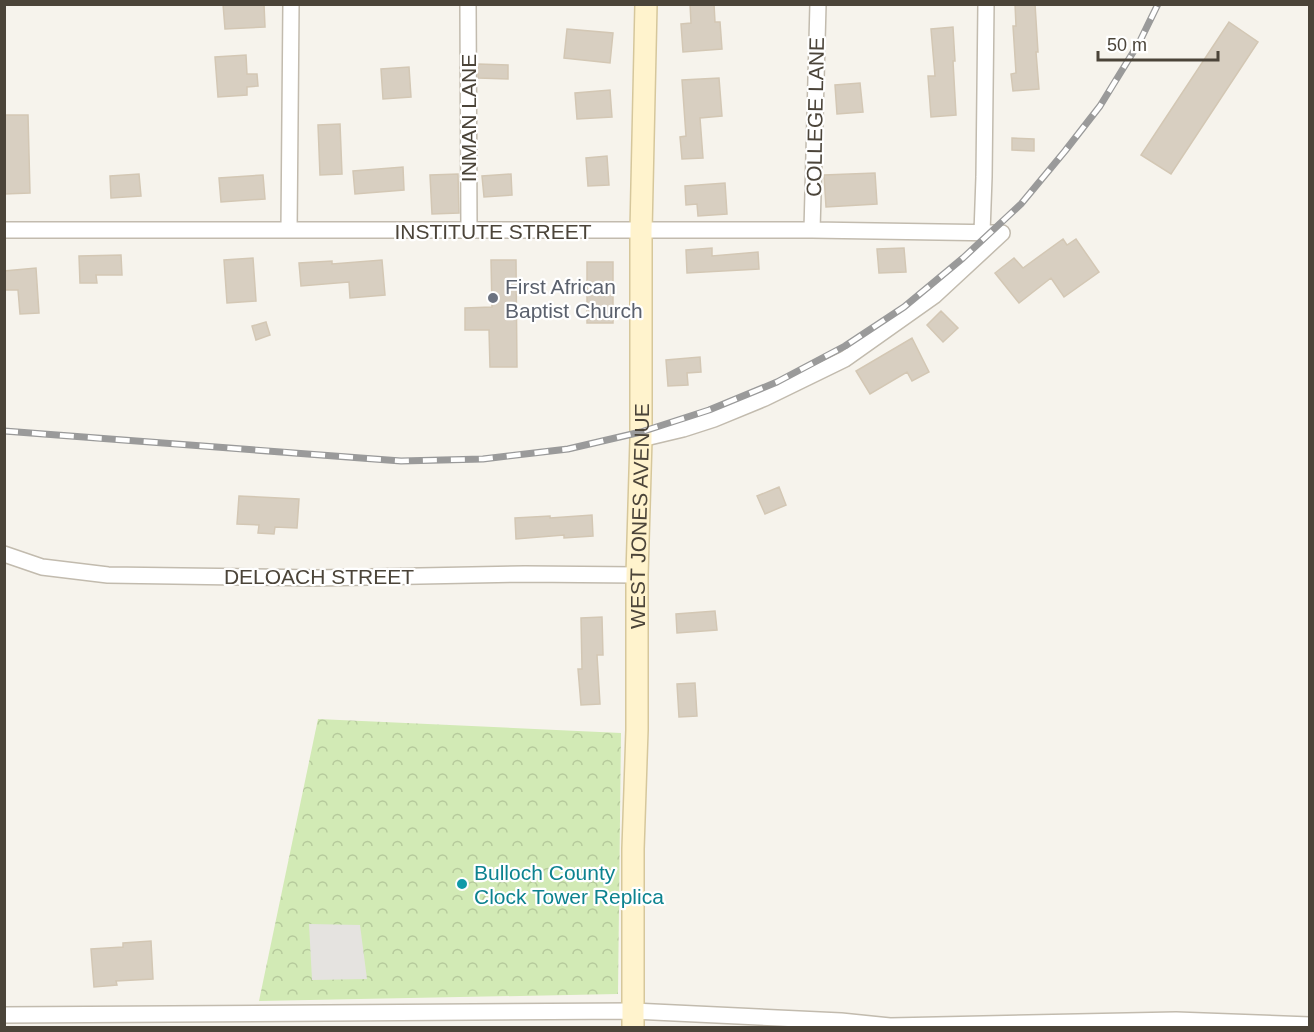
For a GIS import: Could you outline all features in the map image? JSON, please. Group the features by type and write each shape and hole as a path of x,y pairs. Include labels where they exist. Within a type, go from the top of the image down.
{"street":[{"path":"289,230 291,4"},
{"name":"INMAN LANE","path":"468,4 469,231"},
{"name":"WEST JONES AVENUE","path":"633,1019 633,849 637,730 637,575 641,439 646,4"},
{"name":"COLLEGE LANE","path":"812,230 818,4"},
{"path":"982,233 986,4"},
{"name":"INSTITUTE STREET","path":"4,230 812,230 1002,233 933,296 845,359 765,398 714,419 641,439"},
{"name":"DELOACH STREET","path":"4,554 42,567 108,575 317,578 525,574 637,575"},
{"path":"4,1015 633,1019 841,1022 890,1027 1176,1020 1310,1025"}],"green space":[{"path":"318,719 621,733 618,994 259,1001"}],"shaded area":[{"path":"309,924 360,925 367,979 312,980"}],"building":[{"path":"223,4 264,4 265,27 225,29"},
{"path":"690,4 714,4 715,22 720,22 722,49 683,52 681,24 691,23"},
{"path":"1015,4 1035,4 1039,89 1013,91 1011,74 1016,73 1013,26 1016,26"},
{"path":"1229,22 1258,42 1171,174 1141,155"},
{"path":"953,27 956,115 931,117 928,76 935,76 931,29"},
{"path":"567,29 613,33 610,63 564,58"},
{"path":"246,55 247,74 257,74 258,86 247,87 247,95 218,97 215,57"},
{"path":"478,64 508,65 508,79 478,78"},
{"path":"409,67 411,97 383,99 381,69"},
{"path":"719,78 722,116 700,118 703,158 682,159 680,137 686,136 682,80"},
{"path":"860,83 863,112 837,114 835,85"},
{"path":"610,90 612,117 577,119 575,93"},
{"path":"4,115 28,115 30,193 4,194"},
{"path":"340,124 342,174 320,175 318,125"},
{"path":"1012,138 1034,139 1034,151 1012,150"},
{"path":"607,156 609,185 588,186 586,158"},
{"path":"403,167 404,190 355,194 353,171"},
{"path":"875,173 877,204 826,207 824,175"},
{"path":"139,174 141,196 111,198 110,176"},
{"path":"458,174 459,213 432,214 430,175"},
{"path":"511,174 512,195 484,197 482,176"},
{"path":"263,175 265,199 221,202 219,178"},
{"path":"725,183 727,214 698,216 697,204 686,205 685,186"},
{"path":"1063,239 1067,245 1076,239 1099,272 1064,297 1051,278 1019,303 995,273 1014,258 1023,268"},
{"path":"712,248 712,256 758,252 759,269 687,273 686,250"},
{"path":"904,248 906,272 879,273 877,249"},
{"path":"121,255 122,275 96,275 97,283 80,283 79,256"},
{"path":"253,258 256,301 227,303 224,260"},
{"path":"382,260 385,295 350,298 349,282 301,286 299,263 332,261 332,264"},
{"path":"491,260 516,260 517,367 490,367 489,330 465,330 465,308 492,307"},
{"path":"587,262 613,262 613,323 587,323"},
{"path":"36,268 39,313 20,314 18,290 4,290 4,271"},
{"path":"941,311 958,328 943,342 927,325"},
{"path":"266,322 270,335 256,340 252,326"},
{"path":"912,338 929,372 912,381 907,372 870,394 856,371"},
{"path":"700,357 701,372 687,373 688,385 668,386 666,360"},
{"path":"779,487 786,505 765,514 757,496"},
{"path":"239,496 299,499 297,528 275,527 274,534 258,533 259,525 237,524"},
{"path":"592,515 593,536 564,538 564,535 516,539 515,518"},
{"path":"715,611 717,630 677,633 676,614"},
{"path":"602,617 603,655 597,655 600,704 581,705 578,669 582,669 581,618"},
{"path":"695,683 697,716 679,717 677,684"},
{"path":"151,941 153,979 116,981 117,985 94,987 91,949 123,947 123,943"}],"railway":[{"path":"4,431 401,461 483,459 568,449 641,432 709,410 777,382 845,346 904,307 963,258 1021,204 1100,106 1140,41 1158,4"}],"place":[{"name":"First African Baptist Church","path":"493,298"},
{"name":"Bulloch County Clock Tower Replica","path":"462,884"}]}
